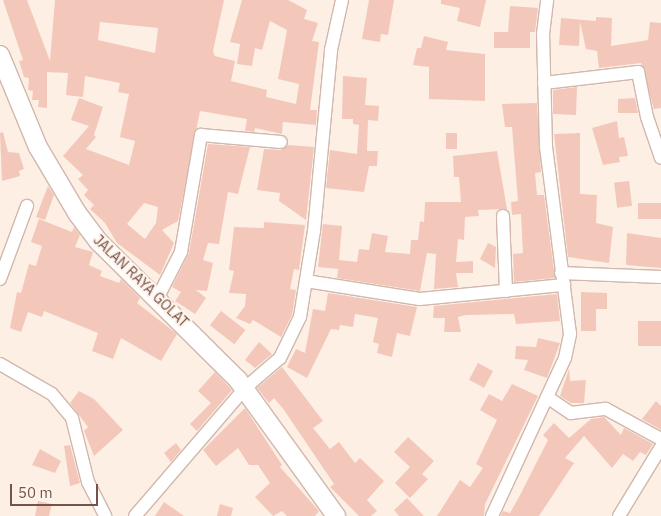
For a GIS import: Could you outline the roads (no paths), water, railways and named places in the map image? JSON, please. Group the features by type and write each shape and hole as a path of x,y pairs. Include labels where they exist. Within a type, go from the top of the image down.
{"main road":[{"name":"JALAN RAYA GOLAT","path":"0,55 38,147 77,213 100,242 158,297 245,388 330,513"}],"street":[{"path":"135,516 245,388 280,358 300,316 306,281 331,50 342,0"},
{"path":"492,516 565,358 570,334 546,146 543,34 547,0"},
{"path":"544,83 638,72 647,117 661,158"},
{"path":"158,297 181,252 201,135 281,142"},
{"path":"0,279 26,206"},
{"path":"502,216 506,291"},
{"path":"306,281 420,299 506,291 563,279 661,277"},
{"path":"0,364 52,394 72,418 88,482 105,516"},
{"path":"547,397 571,412 606,409 661,439"},
{"path":"619,516 661,447"}]}
